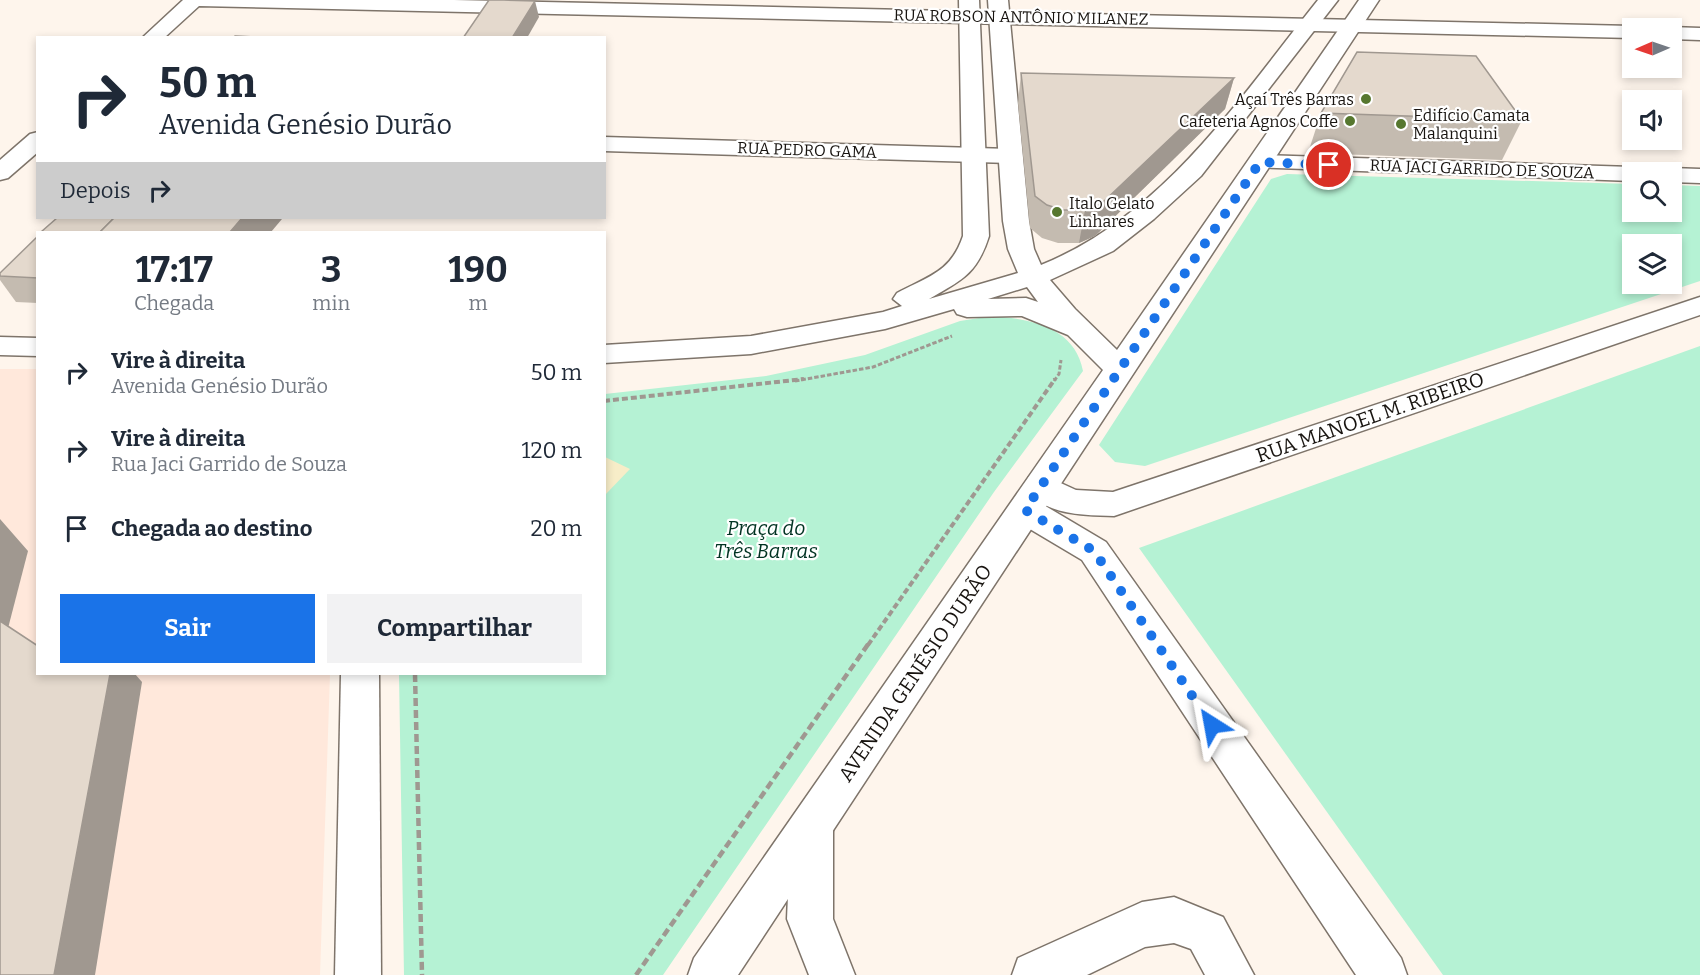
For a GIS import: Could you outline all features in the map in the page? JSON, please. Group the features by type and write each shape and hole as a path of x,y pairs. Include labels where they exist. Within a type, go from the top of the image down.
{"main road":[{"path":"154,36 194,0"},
{"name":"RUA ROBSON ANTÔNIO MILANEZ","path":"194,0 999,8 1311,23 1361,12 1622,31"},
{"path":"885,320 1034,277 1104,245 1145,214 1185,178 1328,0"},
{"path":"840,328 912,297 950,276 969,258 976,236 969,8"},
{"path":"999,8 1010,156 1021,251 1034,277 1052,303 1119,370"},
{"name":"AVENIDA GENÉSIO DURÃO","path":"711,975 1361,12"},
{"path":"1682,33 1700,34"},
{"path":"0,173 36,141"},
{"name":"RUA PEDRO GAMA","path":"606,144 1010,156"},
{"name":"RUA JACI GARRIDO DE SOUZA","path":"1260,162 1622,174"},
{"path":"1682,175 1700,176"},
{"name":"RUA MANOEL M. RIBEIRO","path":"1033,498 1093,506 1114,504 1700,306"},
{"path":"606,354 751,345 885,320 970,308 1026,307 1051,316 1092,341"},
{"path":"0,346 36,347"},
{"path":"1033,498 1094,551 1384,975"},
{"path":"358,975 360,675"},
{"path":"812,825 810,919 832,975"},
{"path":"1035,975 1142,925 1174,920 1207,933 1231,975"}],"path":[{"path":"606,401 781,383 873,367 956,335"},
{"path":"636,975 1059,374 1061,358 1055,350"},
{"path":"415,675 422,975"}],"shaded area":[{"path":"0,369 36,369 36,675 330,675 320,975 0,975"}],"green space":[{"path":"1287,174 1622,184 1622,222 1682,222 1682,185 1700,186 1700,281 1682,287 1682,234 1622,234 1622,294 1661,294 1145,466 1115,462 1099,445 1271,179"},
{"name":"Praça do Três Barras","path":"992,316 1022,320 1049,328 1071,344 1083,371 994,492 663,975 404,975 399,675 606,675 606,394 766,376 865,355 960,321"},
{"path":"1700,346 1700,975 1443,975 1139,548"}],"sand":[{"path":"606,457 630,469 606,494"}],"building":[{"path":"489,0 535,1 513,36 464,36"},
{"path":"1357,52 1476,56 1522,120 1321,113"},
{"path":"1021,73 1234,78 1101,204 1085,210 1063,210 1047,205 1035,196"},
{"path":"56,219 113,219 101,231 42,231"},
{"path":"113,219 241,219 231,231 101,231"},
{"path":"36,238 36,278 0,276 0,273"},
{"path":"0,621 36,645 36,675 110,675 54,975 0,975"}],"place":[{"name":"Açaí Três Barras","path":"1366,99"},
{"name":"Cafeteria Agnos Coffe","path":"1350,121"},
{"name":"Edifício Camata Malanquini","path":"1401,124"},
{"name":"Italo Gelato Linhares","path":"1057,212"}],"route":[{"path":"1212,725 1094,551 1025,510 1260,162 1329,165"}]}
